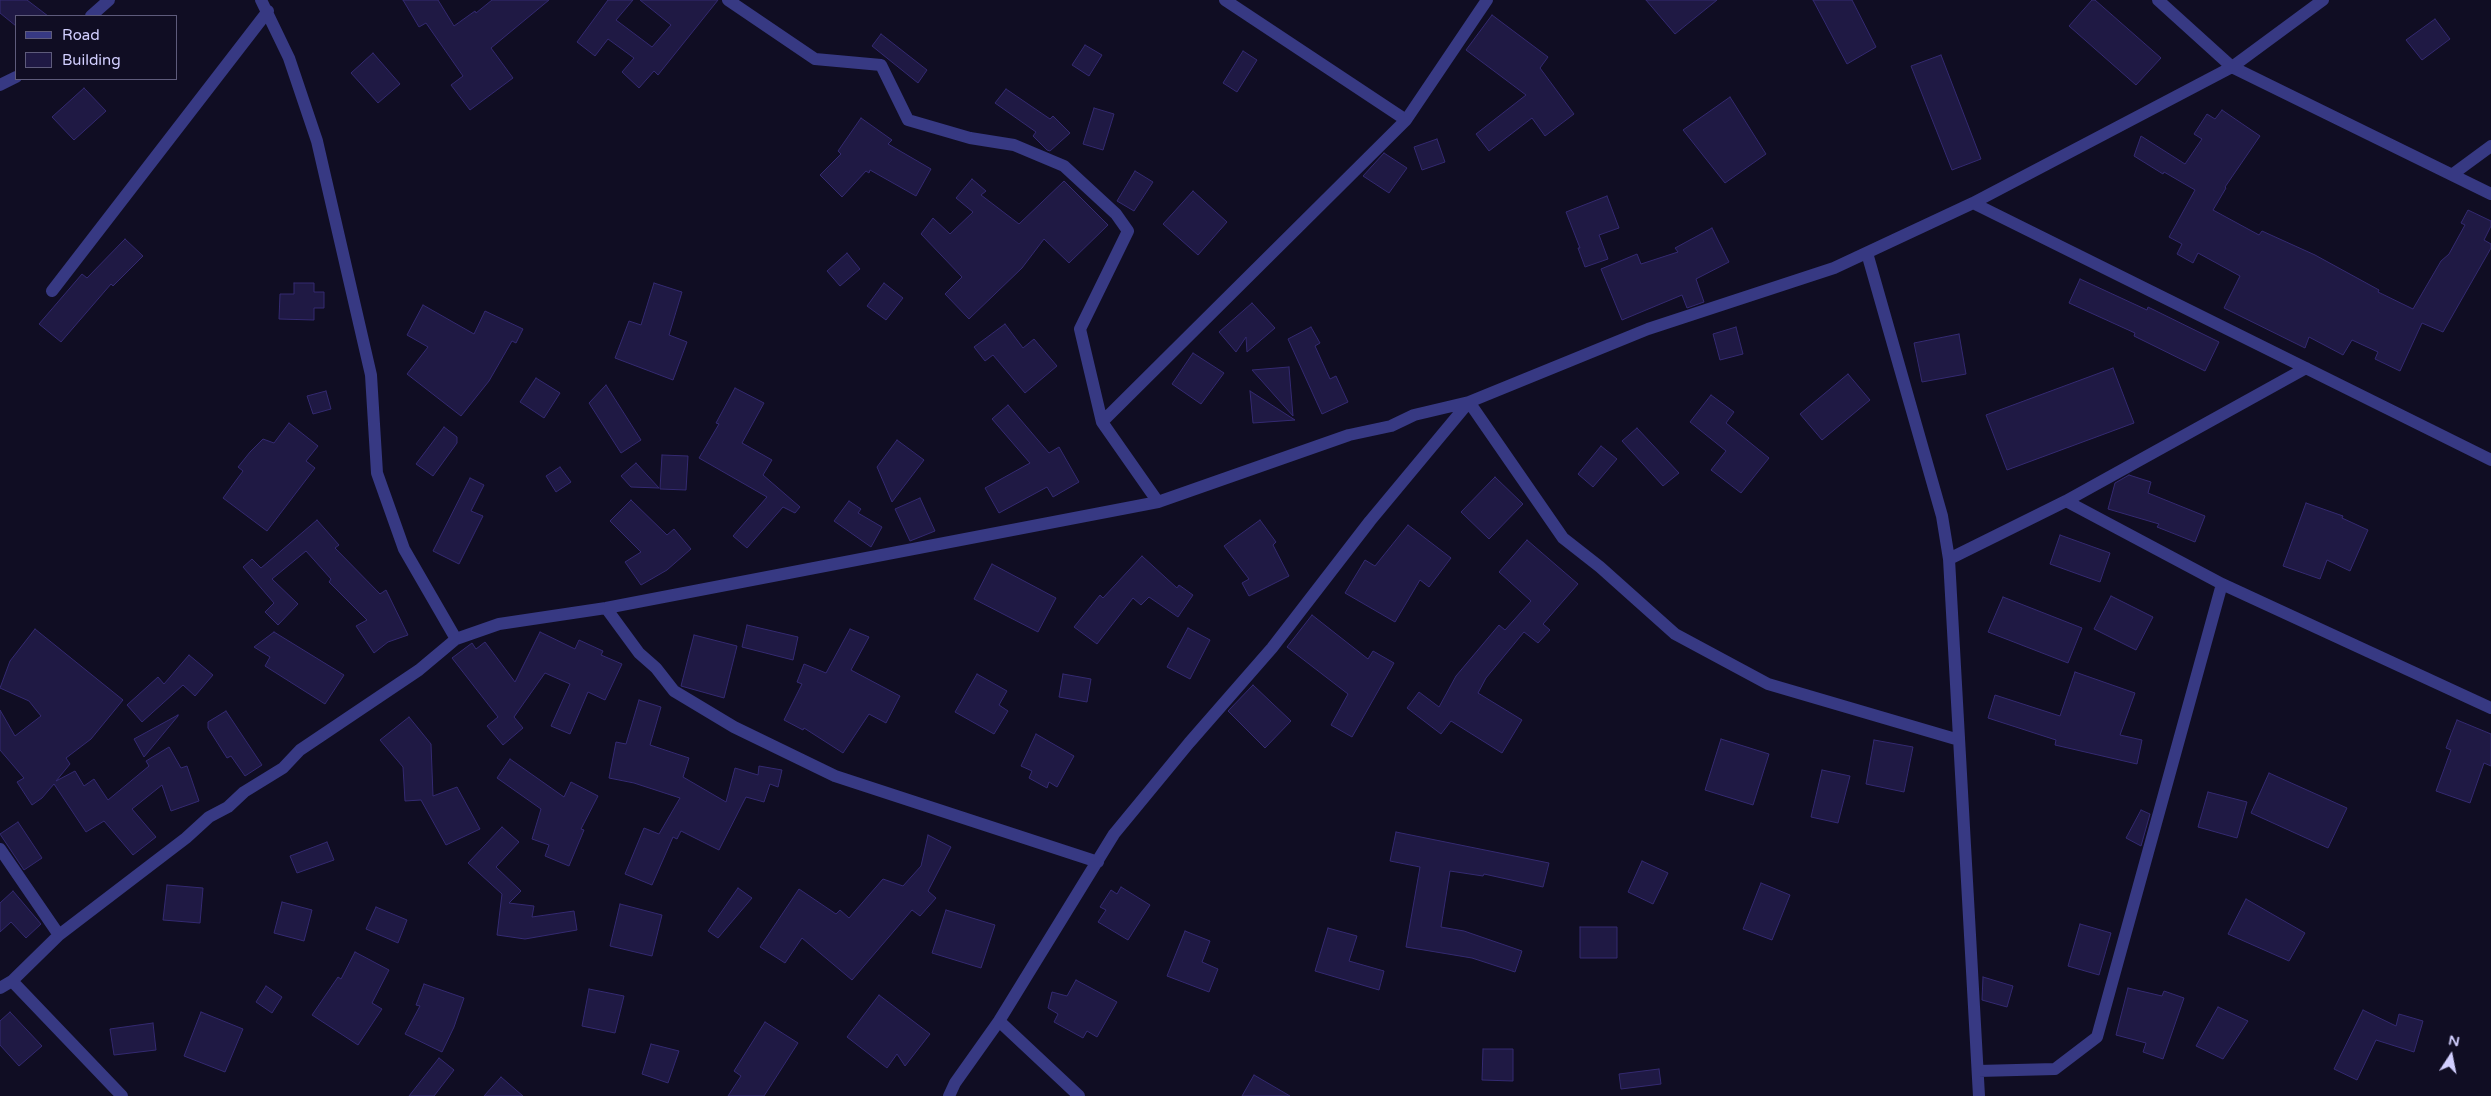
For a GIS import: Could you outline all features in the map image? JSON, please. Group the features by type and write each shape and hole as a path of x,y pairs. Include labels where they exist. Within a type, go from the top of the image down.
{"street":[{"path":"92,15 109,0"},
{"path":"261,0 268,11 289,58 317,141 371,374 377,474 404,549 456,639"},
{"path":"728,0 815,59 881,65 908,120 970,138 1014,145 1064,166 1116,214 1128,231 1080,330 1102,422 1158,502"},
{"path":"1225,0 1406,120"},
{"path":"1102,422 1406,120 1486,0"},
{"path":"2158,0 2232,67 2491,194"},
{"path":"0,988 12,980 60,935 186,838 209,817 228,807 244,792 284,768 300,750 419,670 456,639 498,624 606,608 1158,502 1349,435 1392,426 1414,415 1469,402 1648,329 1834,268 1973,203 2232,67 2323,0"},
{"path":"52,291 268,11"},
{"path":"0,85 15,78"},
{"path":"2453,174 2491,146"},
{"path":"1973,203 2491,460"},
{"path":"1867,252 1942,516 1949,559 1979,1096"},
{"path":"1949,559 2066,501 2306,368"},
{"path":"1469,402 1563,538 1600,567 1675,634 1768,684 1959,740"},
{"path":"949,1096 955,1082 999,1020 1114,834 1189,742 1272,648 1370,521 1469,402"},
{"path":"2066,501 2222,584 2491,708"},
{"path":"1978,1071 2055,1069 2097,1037 2222,584"},
{"path":"606,608 639,653 656,668 674,691 734,727 835,776 1098,862"},
{"path":"0,848 60,935"},
{"path":"12,980 122,1096"},
{"path":"999,1020 1079,1096"}],"building":[{"path":"0,0 27,0 47,15 15,15 15,25 0,13"},
{"path":"403,0 438,0 454,26 475,11 476,13 492,0 549,0 491,48 513,78 470,110 451,85 463,76 426,23 419,27"},
{"path":"608,0 633,0 616,20 652,47 671,25 640,0 718,0 658,75 654,71 639,88 622,72 634,58 608,39 595,56 577,42"},
{"path":"1646,0 1717,0 1675,34"},
{"path":"1813,0 1852,0 1876,47 1847,64"},
{"path":"2092,0 2095,0 2161,58 2136,85 2069,26"},
{"path":"1492,15 1548,57 1540,68 1574,114 1545,136 1532,118 1489,151 1476,134 1526,95 1466,50"},
{"path":"2435,19 2450,39 2422,60 2406,40"},
{"path":"881,34 927,70 918,83 872,46"},
{"path":"1085,45 1102,55 1089,76 1072,65"},
{"path":"1243,51 1257,60 1237,92 1223,83"},
{"path":"373,53 400,84 378,103 351,73"},
{"path":"1941,55 1981,159 1952,170 1911,66"},
{"path":"84,88 106,111 74,140 52,117"},
{"path":"1006,89 1050,119 1053,116 1070,133 1050,151 1047,150 1033,136 1036,132 995,103"},
{"path":"1730,97 1766,154 1725,183 1683,130"},
{"path":"1094,108 1114,114 1103,150 1083,144"},
{"path":"2222,110 2260,136 2225,187 2213,210 2259,235 2262,231 2315,255 2379,290 2378,292 2413,309 2441,261 2449,254 2465,225 2461,223 2468,210 2491,221 2491,226 2484,240 2491,244 2491,248 2443,332 2422,323 2400,371 2375,359 2378,352 2352,340 2343,355 2309,337 2305,348 2224,308 2240,276 2198,253 2193,263 2177,254 2182,244 2169,237 2195,190 2164,172 2163,174 2134,156 2141,136 2185,164 2202,139 2194,134 2207,114 2215,119"},
{"path":"861,118 892,140 888,144 931,169 916,196 870,170 869,173 866,171 842,197 820,175 841,154 838,151"},
{"path":"1437,139 1445,162 1422,170 1414,147"},
{"path":"1384,153 1407,168 1389,193 1363,176"},
{"path":"1135,171 1153,182 1134,211 1117,201"},
{"path":"972,179 986,191 981,195 1019,224 1064,181 1108,225 1069,263 1044,239 1022,268 969,319 945,294 962,277 921,234 933,218 950,234 973,212 956,198"},
{"path":"1193,191 1227,222 1198,255 1163,224"},
{"path":"1607,196 1619,228 1599,235 1608,259 1585,267 1566,212"},
{"path":"1712,228 1729,262 1696,279 1704,302 1687,308 1682,295 1622,320 1601,269 1637,254 1641,264 1678,252 1675,248"},
{"path":"125,239 143,256 113,286 111,284 61,342 39,324 82,274 87,278"},
{"path":"847,253 860,269 840,286 827,271"},
{"path":"2080,279 2147,310 2148,307 2219,342 2205,371 2134,336 2135,333 2069,303"},
{"path":"294,283 314,283 314,292 324,292 324,308 314,308 314,320 279,319 280,294 294,294"},
{"path":"654,283 682,292 669,335 687,342 673,380 615,358 629,321 641,325"},
{"path":"884,283 903,298 886,320 867,306"},
{"path":"1252,303 1275,328 1247,352 1246,337 1236,352 1219,332"},
{"path":"423,305 474,334 485,311 523,329 516,343 512,341 489,381 461,416 407,374 428,347 407,335"},
{"path":"1005,324 1023,348 1034,339 1057,366 1025,393 993,355 985,361 974,347"},
{"path":"1311,327 1320,343 1315,346 1330,379 1336,376 1348,402 1322,414 1288,339"},
{"path":"1736,327 1743,354 1720,360 1713,334"},
{"path":"1959,334 1966,374 1922,382 1914,343"},
{"path":"1193,353 1224,373 1201,404 1172,384"},
{"path":"1289,367 1293,416 1252,370"},
{"path":"2113,368 2134,423 2007,470 1986,415"},
{"path":"1848,374 1870,400 1822,440 1800,414"},
{"path":"536,378 560,393 544,418 520,402"},
{"path":"606,385 641,440 621,453 589,403"},
{"path":"735,388 764,403 742,443 772,460 763,475 800,507 795,513 783,507 747,548 733,536 767,497 699,458 719,424 716,423"},
{"path":"326,391 331,409 313,414 307,396"},
{"path":"1250,391 1295,420 1253,423"},
{"path":"1711,395 1734,412 1726,423 1769,458 1741,493 1711,470 1726,451 1690,422"},
{"path":"1008,405 1049,453 1059,447 1079,482 1053,497 1047,487 999,513 985,488 1030,463 992,419"},
{"path":"289,423 318,446 306,461 315,468 267,531 223,498 243,471 238,467 250,452 263,439 274,443"},
{"path":"444,427 457,437 457,443 433,476 416,464"},
{"path":"1637,428 1679,473 1663,486 1622,441"},
{"path":"897,440 924,460 892,502 877,467"},
{"path":"1601,446 1617,459 1593,487 1578,474"},
{"path":"662,455 688,456 686,490 660,489"},
{"path":"636,463 659,488 631,487 621,476"},
{"path":"560,467 571,482 556,492 546,476"},
{"path":"2129,475 2151,482 2148,493 2205,516 2195,542 2157,527 2159,524 2108,509 2115,483"},
{"path":"1495,477 1523,504 1489,539 1461,512"},
{"path":"470,478 484,485 471,511 483,516 459,564 433,551"},
{"path":"920,498 935,531 910,541 895,509"},
{"path":"631,500 667,535 674,529 691,549 667,570 641,585 625,562 641,552 610,521"},
{"path":"849,501 861,509 858,513 882,527 871,547 834,521"},
{"path":"2306,503 2343,516 2342,518 2368,530 2350,571 2327,560 2320,579 2283,566"},
{"path":"317,520 339,545 335,548 380,594 386,590 408,635 388,642 374,653 356,626 367,620 329,582 331,579 306,551 272,579 298,604 278,625 265,612 274,603 243,567 252,559 261,568"},
{"path":"1260,520 1276,542 1273,545 1289,576 1249,596 1242,583 1249,579 1224,546"},
{"path":"1408,525 1451,558 1429,587 1420,580 1395,622 1345,593 1365,560 1375,566"},
{"path":"2060,535 2110,553 2100,582 2050,564"},
{"path":"1527,540 1578,584 1543,624 1550,630 1538,643 1524,632 1486,678 1478,693 1522,720 1502,753 1451,721 1441,734 1407,708 1419,692 1439,707 1456,676 1499,625 1505,630 1531,601 1499,572"},
{"path":"1142,556 1177,588 1179,585 1193,595 1178,617 1149,597 1141,605 1133,598 1097,644 1074,627 1100,595 1103,598"},
{"path":"992,564 1056,598 1038,632 974,599"},
{"path":"2111,596 2153,617 2136,650 2094,629"},
{"path":"2003,597 2082,628 2068,663 1988,632"},
{"path":"1312,615 1368,659 1373,651 1394,663 1352,737 1331,725 1348,694 1287,647"},
{"path":"747,625 798,637 793,660 742,647"},
{"path":"1188,628 1210,640 1190,679 1167,667"},
{"path":"35,629 123,700 91,739 66,758 70,764 56,781 75,771 84,786 94,779 108,800 149,766 146,761 169,747 181,768 187,766 199,801 171,811 162,785 132,809 156,837 133,855 104,821 86,832 54,784 42,798 32,805 17,782 24,778 0,750 0,710 15,736 41,716 29,701 0,688 10,661"},
{"path":"850,629 869,637 851,670 900,696 886,723 869,714 843,753 804,728 803,730 784,720 802,684 797,682 804,664 826,673"},
{"path":"274,632 344,675 325,704 265,666 270,657 254,647"},
{"path":"540,632 575,649 579,640 603,651 601,655 622,664 605,700 588,692 570,734 551,726 570,684 545,673 514,717 523,728 503,745 487,726 498,717 452,658 472,643 476,649 485,642 515,682"},
{"path":"694,635 737,646 724,698 681,686"},
{"path":"189,655 213,675 195,696 183,685 142,722 127,705 158,677 164,684"},
{"path":"2075,672 2135,693 2120,735 2142,740 2137,764 2055,745 2056,740 1988,718 1995,695 2060,716"},
{"path":"977,674 1007,691 999,705 1008,711 994,734 955,712"},
{"path":"1063,674 1091,679 1087,702 1059,697"},
{"path":"1253,685 1291,721 1265,748 1228,711"},
{"path":"639,700 661,707 650,745 689,758 683,777 726,802 735,768 758,775 759,766 782,770 778,787 770,784 764,802 746,797 719,850 681,831 677,839 673,837 652,885 625,874 644,828 659,834 680,798 634,783 609,778 616,742 626,744"},
{"path":"226,711 262,765 245,776 231,756 227,758 208,728 208,722"},
{"path":"178,716 144,757 134,739"},
{"path":"409,717 431,744 433,796 457,787 480,829 446,845 421,800 405,801 403,767 380,740"},
{"path":"2457,720 2491,734 2491,766 2484,763 2470,803 2436,791 2451,750 2446,748"},
{"path":"1036,734 1074,756 1057,787 1049,782 1047,788 1029,778 1032,771 1021,766"},
{"path":"1721,739 1769,754 1753,805 1705,790"},
{"path":"1874,740 1913,747 1904,792 1866,784"},
{"path":"510,759 564,797 571,782 598,796 581,829 584,830 569,866 545,856 549,845 532,839 541,809 497,778"},
{"path":"1822,770 1850,776 1838,823 1811,817"},
{"path":"2269,773 2347,808 2328,848 2251,813"},
{"path":"2208,792 2247,802 2237,838 2198,827"},
{"path":"2141,810 2150,814 2141,846 2126,838"},
{"path":"18,822 42,858 24,870 0,834"},
{"path":"502,827 519,842 496,867 521,891 509,903 534,906 532,917 574,911 577,930 525,939 497,935 502,894 468,863"},
{"path":"1396,832 1549,863 1543,887 1484,874 1483,876 1450,871 1441,927 1464,931 1522,951 1515,972 1472,958 1406,947 1420,867 1390,861"},
{"path":"928,835 951,847 928,891 936,898 920,916 912,910 852,980 802,938 785,963 760,947 799,889 836,914 840,910 849,918 883,879 903,886 921,866"},
{"path":"327,842 334,860 297,873 290,856"},
{"path":"1642,861 1668,873 1653,904 1628,892"},
{"path":"1761,883 1790,895 1772,940 1743,929"},
{"path":"167,885 203,888 200,923 163,920"},
{"path":"1121,887 1150,905 1128,940 1098,922 1106,910 1100,907 1111,890 1117,894"},
{"path":"738,888 752,898 718,938 708,931"},
{"path":"13,891 41,924 26,938 11,922 0,932 0,903"},
{"path":"2246,899 2305,933 2289,961 2228,934"},
{"path":"282,902 312,910 304,941 274,933"},
{"path":"620,904 662,915 652,956 610,946"},
{"path":"376,907 407,920 398,943 366,929"},
{"path":"946,910 995,925 981,968 932,953"},
{"path":"2080,924 2111,933 2099,975 2068,966"},
{"path":"1580,927 1617,927 1617,958 1580,958"},
{"path":"1328,928 1357,936 1349,961 1384,971 1379,990 1315,971"},
{"path":"1185,931 1210,941 1202,962 1218,969 1209,992 1167,976"},
{"path":"355,952 389,970 372,1003 382,1009 358,1045 312,1015 338,977 341,979"},
{"path":"1983,977 2013,986 2007,1007 1982,1000"},
{"path":"1076,980 1117,1002 1097,1037 1087,1031 1083,1038 1054,1022 1058,1014 1048,1008 1052,992 1067,996"},
{"path":"424,984 464,998 454,1027 442,1052 405,1034 420,1006 416,1005"},
{"path":"266,986 282,997 272,1013 256,1002"},
{"path":"2128,988 2162,996 2164,991 2184,998 2163,1059 2143,1052 2146,1043 2116,1035"},
{"path":"589,989 624,996 615,1033 582,1026"},
{"path":"879,995 930,1034 905,1066 897,1054 887,1068 847,1037"},
{"path":"2218,1007 2248,1021 2223,1059 2196,1046"},
{"path":"2363,1010 2396,1026 2399,1014 2423,1021 2414,1052 2376,1040 2357,1080 2334,1069"},
{"path":"10,1012 42,1046 19,1066 0,1045 0,1021"},
{"path":"201,1012 243,1029 225,1072 184,1056"},
{"path":"765,1022 798,1043 764,1096 728,1096 741,1076 734,1071"},
{"path":"153,1023 156,1050 114,1055 110,1029"},
{"path":"651,1044 679,1051 668,1083 642,1074"},
{"path":"1483,1049 1513,1049 1513,1081 1482,1080"},
{"path":"439,1058 454,1070 434,1096 409,1096"},
{"path":"1659,1069 1661,1084 1621,1089 1619,1074"},
{"path":"1254,1075 1290,1096 1242,1096"},
{"path":"501,1077 523,1096 484,1096"}]}
